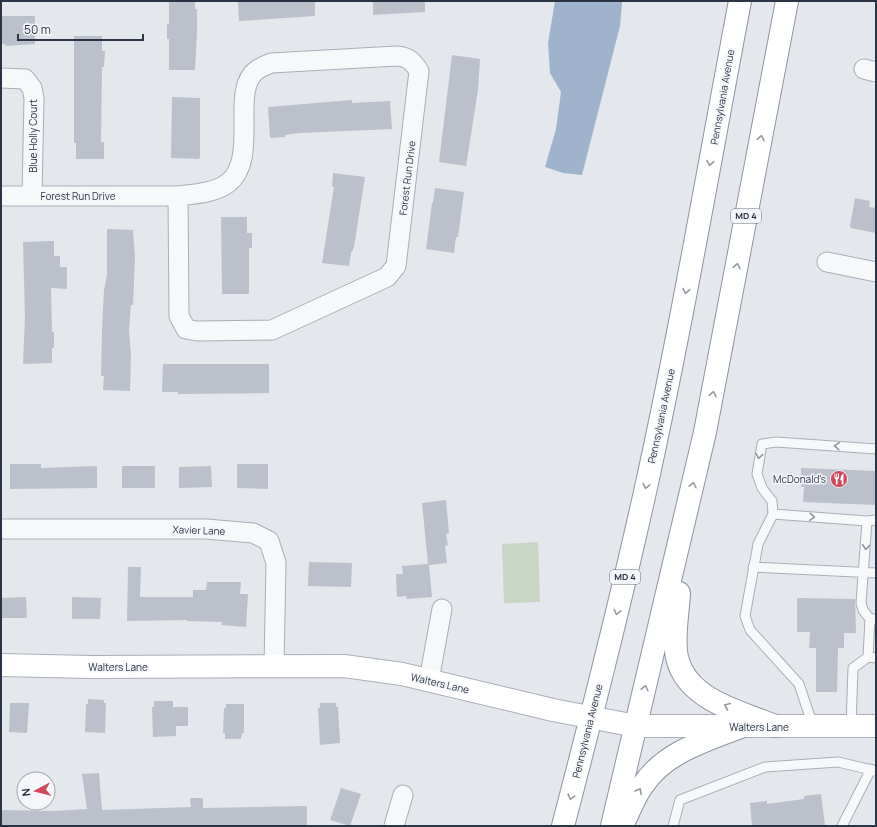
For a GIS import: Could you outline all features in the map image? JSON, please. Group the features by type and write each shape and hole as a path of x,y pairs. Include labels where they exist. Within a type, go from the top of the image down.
{"main road":[{"name":"Pennsylvania Avenue","path":"563,826 633,545 668,382 740,1"},
{"name":"MD 4","path":"612,826 685,523 705,432 787,1"},
{"path":"685,523 676,640 676,652 683,674 690,684 706,697 776,726"},
{"name":"Walters Lane","path":"1,666 344,666 402,674 591,718 636,726 876,726"},
{"path":"622,826 643,784 658,767 678,753 740,727"}],"street":[{"name":"Forest Run Drive","path":"1,196 178,196 198,194 216,189 228,183 238,169 244,148 246,90 250,78 256,70 271,63 397,56 406,57 413,62 419,71 396,266 387,277 272,330 217,331 186,329 179,316 178,196"},
{"name":"Blue Holly Court","path":"1,78 25,79 32,88 34,98 32,196"},
{"path":"827,262 876,272"},
{"name":"Xavier Lane","path":"1,529 206,529 253,533 269,541 276,563 274,666"},
{"path":"429,680 442,609"},
{"path":"394,826 403,795"}],"lane":[{"path":"813,726 799,684 750,630 745,616 758,544 773,514 772,501 762,488 757,474 762,444 776,442 876,449"},
{"path":"773,514 872,520 861,602 863,610 873,619 872,658 853,668 851,727"},
{"path":"753,567 876,573"},
{"path":"673,826 680,800 765,767 838,762 873,770 842,826"}],"green space":[{"path":"538,542 540,602 504,603 502,544"}],"water":[{"path":"555,1 621,1 622,3 620,26 582,175 563,173 545,167 556,129 561,92 550,73 548,43"}],"building":[{"path":"169,1 195,1 195,9 197,9 197,33 195,70 169,70 169,39 167,39 167,24 169,24"},
{"path":"238,1 315,1 315,16 239,21"},
{"path":"373,1 425,1 425,12 373,15"},
{"path":"1,16 35,16 35,44 5,46 5,44 1,44"},
{"path":"74,36 102,36 102,51 105,51 104,67 102,67 101,142 104,142 104,159 76,159 76,143 74,143"},
{"path":"452,55 480,59 478,90 466,166 439,162"},
{"path":"172,97 200,98 199,159 171,158"},
{"path":"352,100 352,103 390,101 392,129 300,133 285,135 285,137 270,138 268,107"},
{"path":"333,173 365,177 354,247 351,252 349,266 322,263 334,187 332,187"},
{"path":"435,188 464,192 458,237 456,237 454,253 426,249"},
{"path":"855,198 870,201 869,207 876,208 876,233 851,228 850,226"},
{"path":"221,217 247,217 247,233 252,233 252,248 249,248 249,294 222,294"},
{"path":"107,229 133,230 135,257 133,305 131,305 129,330 131,355 130,391 103,390 104,376 101,376 104,290 107,275"},
{"path":"54,241 54,256 60,256 60,267 67,267 67,289 51,288 52,332 54,332 52,363 23,364 25,317 23,242"},
{"path":"163,364 269,364 269,393 178,394 178,392 162,392"},
{"path":"10,464 41,464 41,468 97,466 97,488 10,489"},
{"path":"237,464 268,464 268,489 237,488"},
{"path":"122,466 155,466 155,488 122,488"},
{"path":"211,466 212,487 179,488 179,467"},
{"name":"McDonald's","path":"801,468 876,471 876,505 803,502 804,487 801,487"},
{"path":"446,500 449,533 446,534 448,545 445,546 447,563 429,565 432,597 407,599 406,596 397,597 396,574 403,574 402,566 428,564 422,503"},
{"path":"309,562 352,563 351,587 308,586"},
{"path":"128,567 141,567 140,597 193,597 193,590 206,590 207,582 241,582 240,594 248,594 246,627 221,625 222,622 187,620 127,621"},
{"path":"26,597 27,618 2,618 1,598"},
{"path":"72,597 101,598 100,619 72,619"},
{"path":"797,598 855,599 856,633 844,633 844,648 838,648 837,692 816,692 816,648 809,648 810,632 797,632"},
{"path":"88,699 104,700 104,703 106,703 105,733 85,732 86,704 88,704"},
{"path":"154,701 173,701 173,707 188,707 188,726 176,726 176,736 153,737 152,707 154,707"},
{"path":"10,703 29,703 27,733 9,732"},
{"path":"320,703 336,703 336,707 338,707 340,743 320,745 318,708 320,708"},
{"path":"226,704 244,704 244,733 242,733 241,739 225,739 225,733 223,733 224,708 226,708"},
{"path":"99,773 102,810 191,807 190,798 203,798 203,808 307,806 307,826 1,826 1,810 56,811 87,809 82,774"},
{"path":"341,788 361,794 350,826 330,820"},
{"path":"821,794 825,826 752,826 750,803 767,801 767,804 804,799 804,796"}],"place":[{"name":"McDonald's","path":"839,479"}]}
